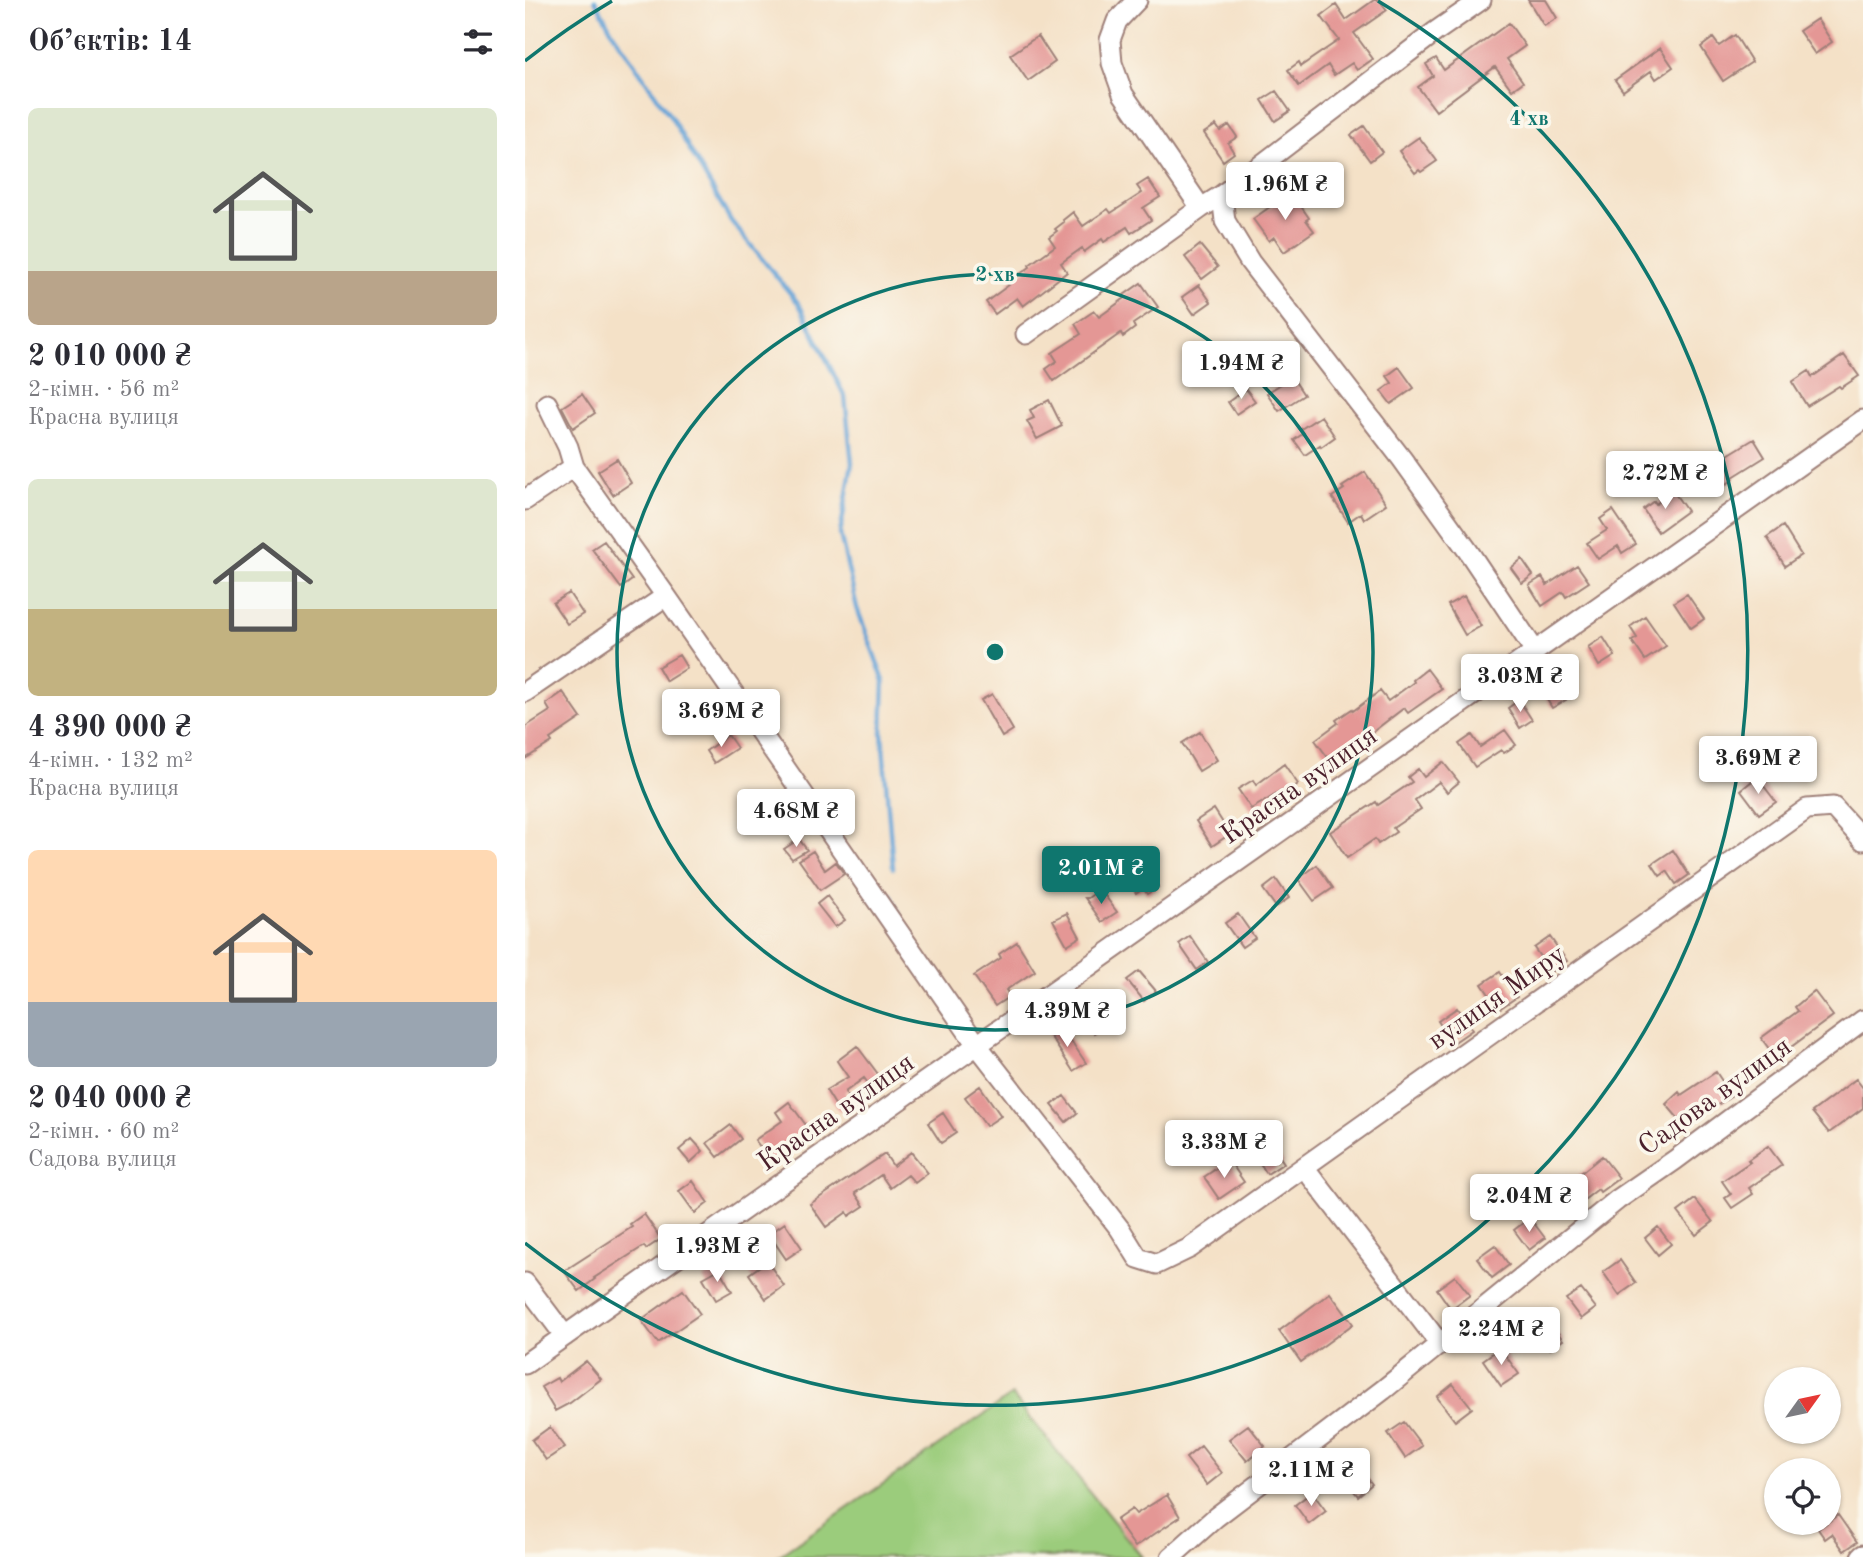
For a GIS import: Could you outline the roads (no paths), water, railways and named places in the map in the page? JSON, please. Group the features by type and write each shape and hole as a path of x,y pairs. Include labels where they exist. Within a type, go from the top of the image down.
{"street":[{"path":"1137,0 1117,21 1110,40 1112,63 1123,94 1201,208"},
{"path":"1026,334 1222,195 1435,32 1481,0"},
{"path":"1222,195 1225,221 1250,262 1402,458 1535,651"},
{"path":"547,404 568,447 574,467 977,1045"},
{"name":"Красна вулиця","path":"525,1364 1863,420"},
{"path":"525,500 574,467"},
{"path":"525,692 666,596"},
{"name":"вулиця Миру","path":"977,1045 1120,1229 1138,1258 1157,1264 1191,1248 1807,809 1833,807 1863,839"},
{"name":"Садова вулиця","path":"1171,1557 1216,1517 1383,1390 1617,1200 1860,1029"},
{"path":"1304,1167 1440,1344"},
{"path":"525,1283 565,1336"}],"waterway":[{"path":"595,0 613,33 672,119 731,221 799,304 845,397 852,463 840,534 857,608 884,681 882,733 893,868"},
{"path":"891,895 903,924"}]}
